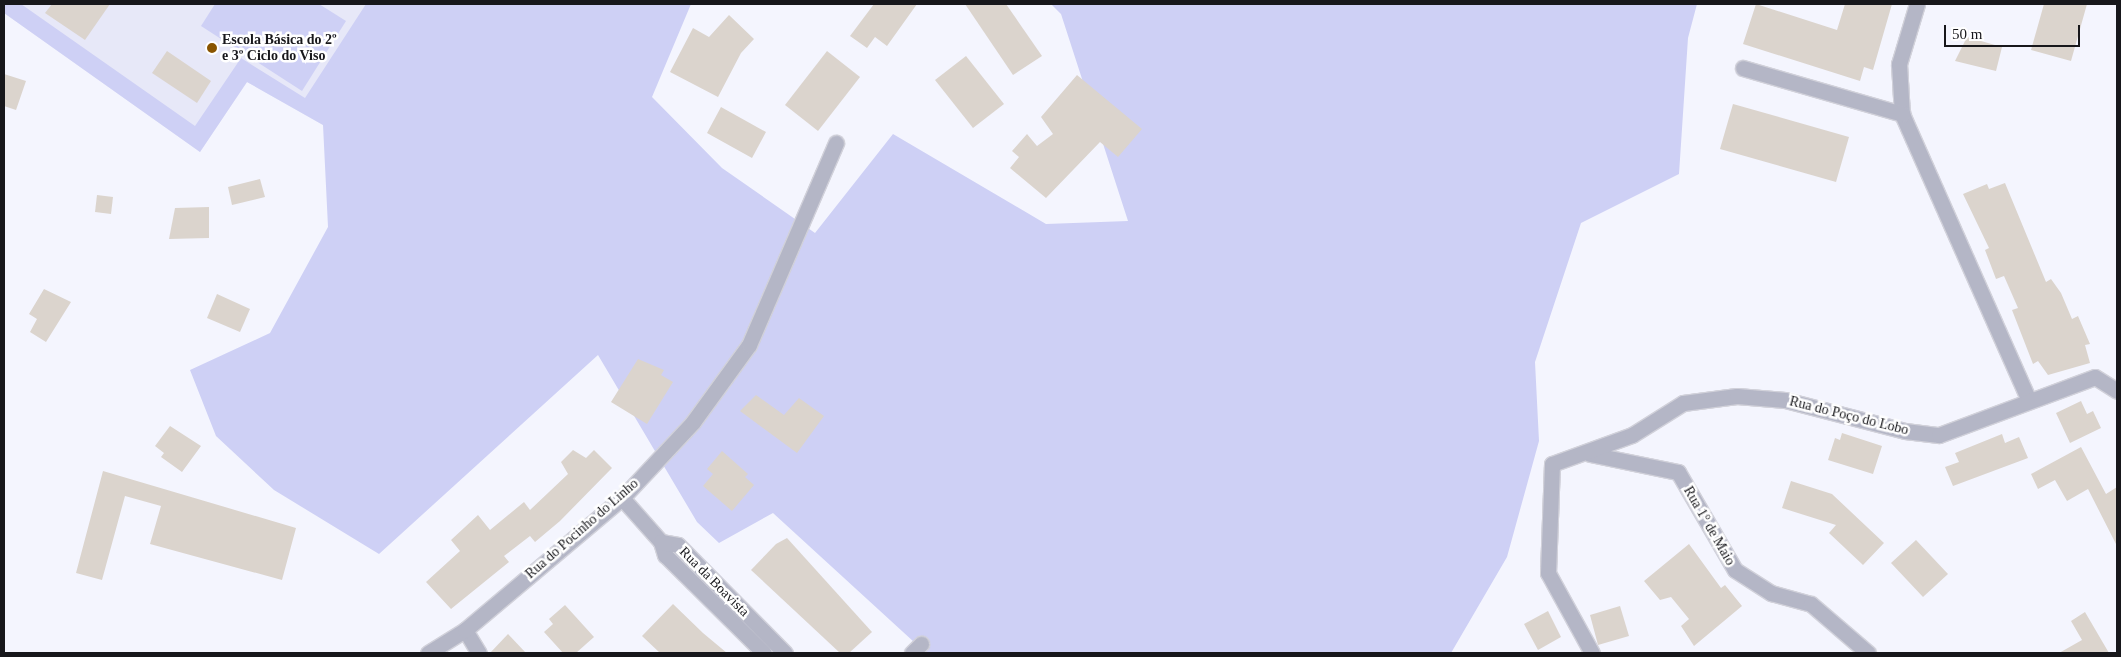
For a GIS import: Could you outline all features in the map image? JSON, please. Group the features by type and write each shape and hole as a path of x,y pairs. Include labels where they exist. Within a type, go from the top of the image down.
{"street":[{"path":"1917,4 1899,64 1902,114 2028,398"},
{"path":"1743,68 1902,114"},
{"name":"Rua do Pocinho do Linho","path":"428,653 465,630 622,498 693,422 749,345 836,143"},
{"name":"Rua do Poço do Lobo","path":"1592,653 1548,573 1552,464 1590,454 1632,435 1683,403 1737,396 1785,400 1905,431 1939,435 2028,398 2095,377 2117,391"},
{"name":"Rua 1° de Maio","path":"1590,454 1678,472 1734,570 1770,593 1811,604 1868,653"},
{"path":"622,498 662,542"},
{"name":"Rua da Boavista","path":"764,653 665,555 662,542 678,545 785,653"},
{"path":"465,630 479,653"}],"shaded area":[{"name":"Escola Básica do 2º e 3º Ciclo do Viso","path":"4,4 398,4 323,125 247,82 200,152 4,13"},
{"path":"4,4 21,4 195,126 241,58 305,98 366,4 691,4 652,97 722,168 815,233 893,134 1046,224 1128,221 1061,14 1051,4 1697,4 1688,38 1679,174 1581,223 1535,362 1539,441 1507,557 1451,653 926,653 773,513 719,543 697,522 598,355 379,554 274,490 216,436 190,370 270,333 328,227 323,125 247,82 200,152 4,13"},
{"path":"215,4 319,4 346,21 302,91 201,26"}],"building":[{"path":"52,4 110,4 85,40 45,13"},
{"path":"874,4 917,4 887,46 875,37 867,48 850,36"},
{"path":"965,4 1006,4 1042,56 1013,75"},
{"path":"1756,4 1837,30 1845,4 1892,4 1873,70 1864,67 1860,81 1743,44"},
{"path":"2044,4 2087,4 2071,61 2031,50"},
{"path":"729,15 754,39 741,53 718,97 670,72 693,28 709,37"},
{"path":"1967,37 2002,47 1996,71 1955,61"},
{"path":"167,51 211,81 197,103 152,73"},
{"path":"827,51 860,77 818,131 785,105"},
{"path":"966,56 1004,104 973,128 935,80"},
{"path":"4,74 26,81 16,110 4,106"},
{"path":"1077,75 1142,129 1118,157 1100,142 1046,198 1010,168 1019,157 1012,151 1027,134 1037,146 1053,134 1041,117"},
{"path":"1733,104 1849,137 1836,182 1720,149"},
{"path":"721,107 766,132 752,158 707,133"},
{"path":"260,179 265,197 232,205 228,187"},
{"path":"2005,183 2046,282 2051,279 2061,293 2072,319 2078,316 2090,344 2085,345 2090,363 2048,375 2038,361 2033,364 2012,310 2018,308 2004,276 1996,279 1985,250 1989,248 1963,194 1987,184 1989,189"},
{"path":"97,195 113,197 111,214 95,212"},
{"path":"209,207 209,238 169,239 175,208"},
{"path":"44,289 71,302 46,342 30,332 37,319 29,314"},
{"path":"217,294 250,309 240,332 207,318"},
{"path":"638,359 664,370 661,375 673,382 647,424 611,402"},
{"path":"756,395 784,415 799,398 824,416 797,453 740,411"},
{"path":"2081,401 2087,414 2093,411 2101,428 2070,443 2056,413"},
{"path":"170,426 201,446 182,472 161,457 164,453 155,446"},
{"path":"1842,433 1882,446 1873,474 1828,460 1835,438 1840,440"},
{"path":"2002,434 2005,443 2019,437 2028,458 1953,486 1945,467 1959,462 1955,453"},
{"path":"2081,447 2106,494 2117,487 2117,546 2088,489 2067,501 2055,480 2038,489 2031,474"},
{"path":"573,450 586,458 594,450 612,468 560,521 535,542 530,536 504,556 509,562 451,609 426,582 460,551 451,540 478,515 490,530 524,502 530,510 568,474 561,462"},
{"path":"722,451 748,474 745,477 754,485 732,511 703,486 713,474 707,469"},
{"path":"103,471 296,528 282,580 150,544 161,506 125,496 102,580 76,573"},
{"path":"1791,481 1832,494 1884,543 1863,565 1829,533 1836,525 1782,508"},
{"path":"787,538 872,632 849,653 840,653 751,570 776,544"},
{"path":"1916,540 1948,574 1923,597 1891,563"},
{"path":"1689,544 1721,588 1725,585 1742,606 1694,646 1681,626 1689,619 1671,597 1660,600 1644,581"},
{"path":"673,604 727,653 660,653 642,636"},
{"path":"565,605 594,637 576,653 563,653 544,632 553,624 549,619"},
{"path":"1620,606 1629,636 1598,645 1590,615"},
{"path":"1548,611 1561,637 1538,650 1524,624"},
{"path":"2085,612 2109,653 2059,653 2082,640 2071,621"},
{"path":"508,634 526,653 490,653"}],"place":[{"name":"Escola Básica do 2º e 3º Ciclo do Viso","path":"212,48"}]}
